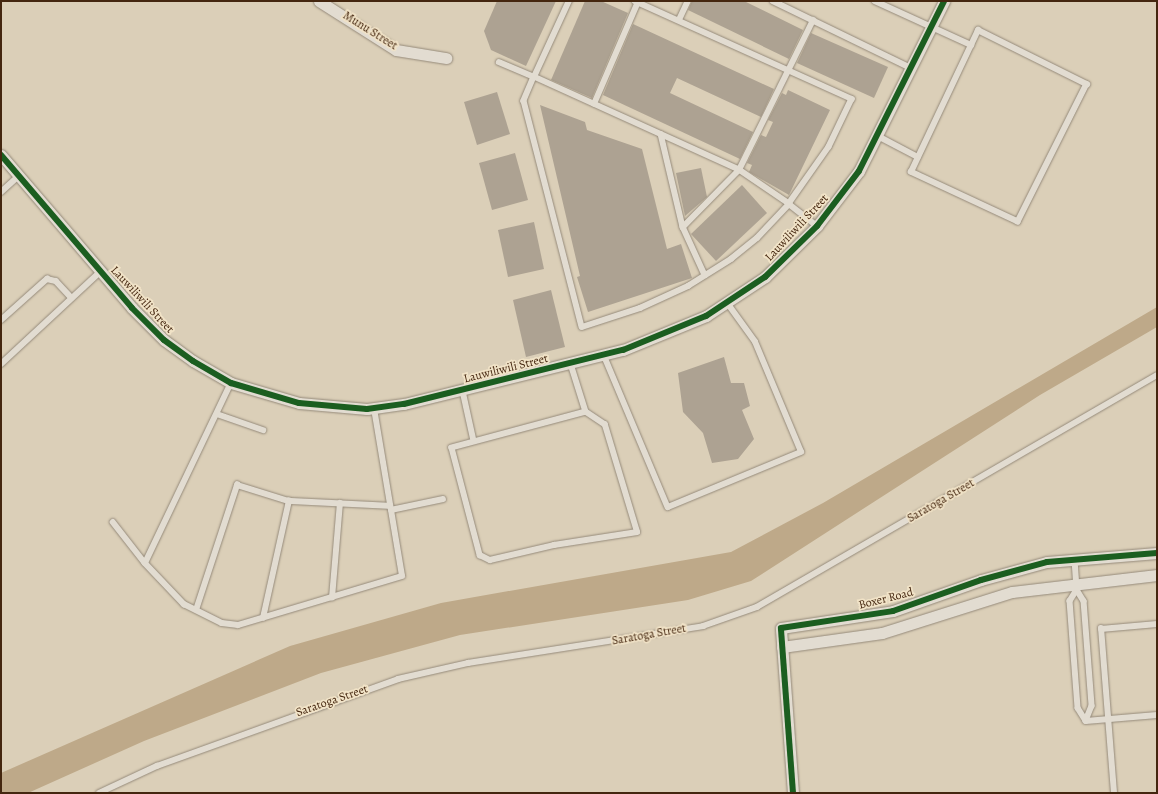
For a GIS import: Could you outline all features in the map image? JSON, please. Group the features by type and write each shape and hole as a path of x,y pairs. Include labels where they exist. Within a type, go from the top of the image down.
{"street":[{"name":"Munu Street","path":"319,1 338,5 396,50 446,58"},
{"name":"Lauwiliwili Street","path":"1,155 100,272 164,340 193,361 232,383 299,403 374,408 462,391 604,355 674,330 727,303 765,277 817,226 859,171 878,136 944,1"},
{"name":"Boxer Road","path":"793,793 781,628 893,611 981,580 1047,562 1157,553"},
{"path":"782,647 882,633 1012,592 1077,586 1157,575"}],"lane":[{"path":"569,1 524,101 582,327 640,308 706,275 756,238 789,204 828,146 852,99 789,69 637,2 594,104"},
{"path":"678,20 688,1"},
{"path":"773,1 911,68"},
{"path":"875,1 971,45"},
{"path":"683,227 739,170 813,20"},
{"path":"978,30 1086,84 1018,222 911,172 918,156 978,30"},
{"path":"499,62 739,170 789,204 817,226"},
{"path":"661,134 683,227 706,275"},
{"path":"878,136 918,156"},
{"path":"1,192 19,176"},
{"path":"1,364 100,272"},
{"path":"1,320 46,279 56,281 72,298"},
{"path":"604,355 668,507 801,452 755,342 727,303"},
{"path":"571,364 586,412 605,425 637,532 554,545 490,560 480,555 452,448 586,412"},
{"name":"Saratoga Street","path":"99,793 157,766 398,679 468,663 703,626 757,606 1157,374"},
{"path":"145,563 232,383"},
{"path":"462,391 474,441"},
{"path":"113,522 145,563 184,604 222,623 238,625 402,576 374,408"},
{"path":"217,414 263,430"},
{"path":"196,610 237,485 289,501 340,503 391,508 443,499"},
{"path":"263,618 289,501"},
{"path":"332,598 340,503"},
{"path":"1075,560 1077,586 1084,601 1091,690 1092,706 1086,721"},
{"path":"1077,586 1070,602 1078,708 1086,721"},
{"path":"1114,793 1101,629 1157,624"},
{"path":"1086,721 1157,715"}],"shaded area":[{"path":"1157,307 1157,327 1040,395 751,581 688,600 460,635 321,673 144,741 28,793 1,793 1,773 290,646 441,603 731,552 823,503"}],"building":[{"path":"497,1 556,1 526,66 491,50 484,31"},
{"path":"585,1 601,1 628,13 592,98 551,80"},
{"path":"692,1 744,1 803,30 789,59 688,10"},
{"path":"633,24 774,89 761,117 677,78 670,93 753,132 740,159 603,95"},
{"path":"811,33 888,67 874,98 797,63"},
{"path":"788,90 830,110 789,195 749,172 752,165 747,163 761,135 766,137 773,122 768,120 782,93 786,95"},
{"path":"497,92 510,134 477,145 464,102"},
{"path":"540,105 585,122 587,130 642,149 667,249 681,244 692,278 588,312 577,277 580,276"},
{"path":"515,153 528,200 492,210 479,163"},
{"path":"701,168 707,197 685,216 676,173"},
{"path":"742,185 767,213 716,261 691,234"},
{"path":"534,222 544,269 508,277 498,230"},
{"path":"551,290 565,347 526,357 513,300"},
{"path":"724,357 731,383 744,383 750,406 742,410 754,439 738,459 712,463 703,433 683,412 678,373"}],"cycle path":[{"path":"1,155 132,308 164,340 193,361 231,383 299,403 367,409 404,404 623,350 706,316 765,277 817,226 859,171 944,1"},
{"path":"793,793 781,628 893,611 981,580 1047,562 1157,553"}]}
